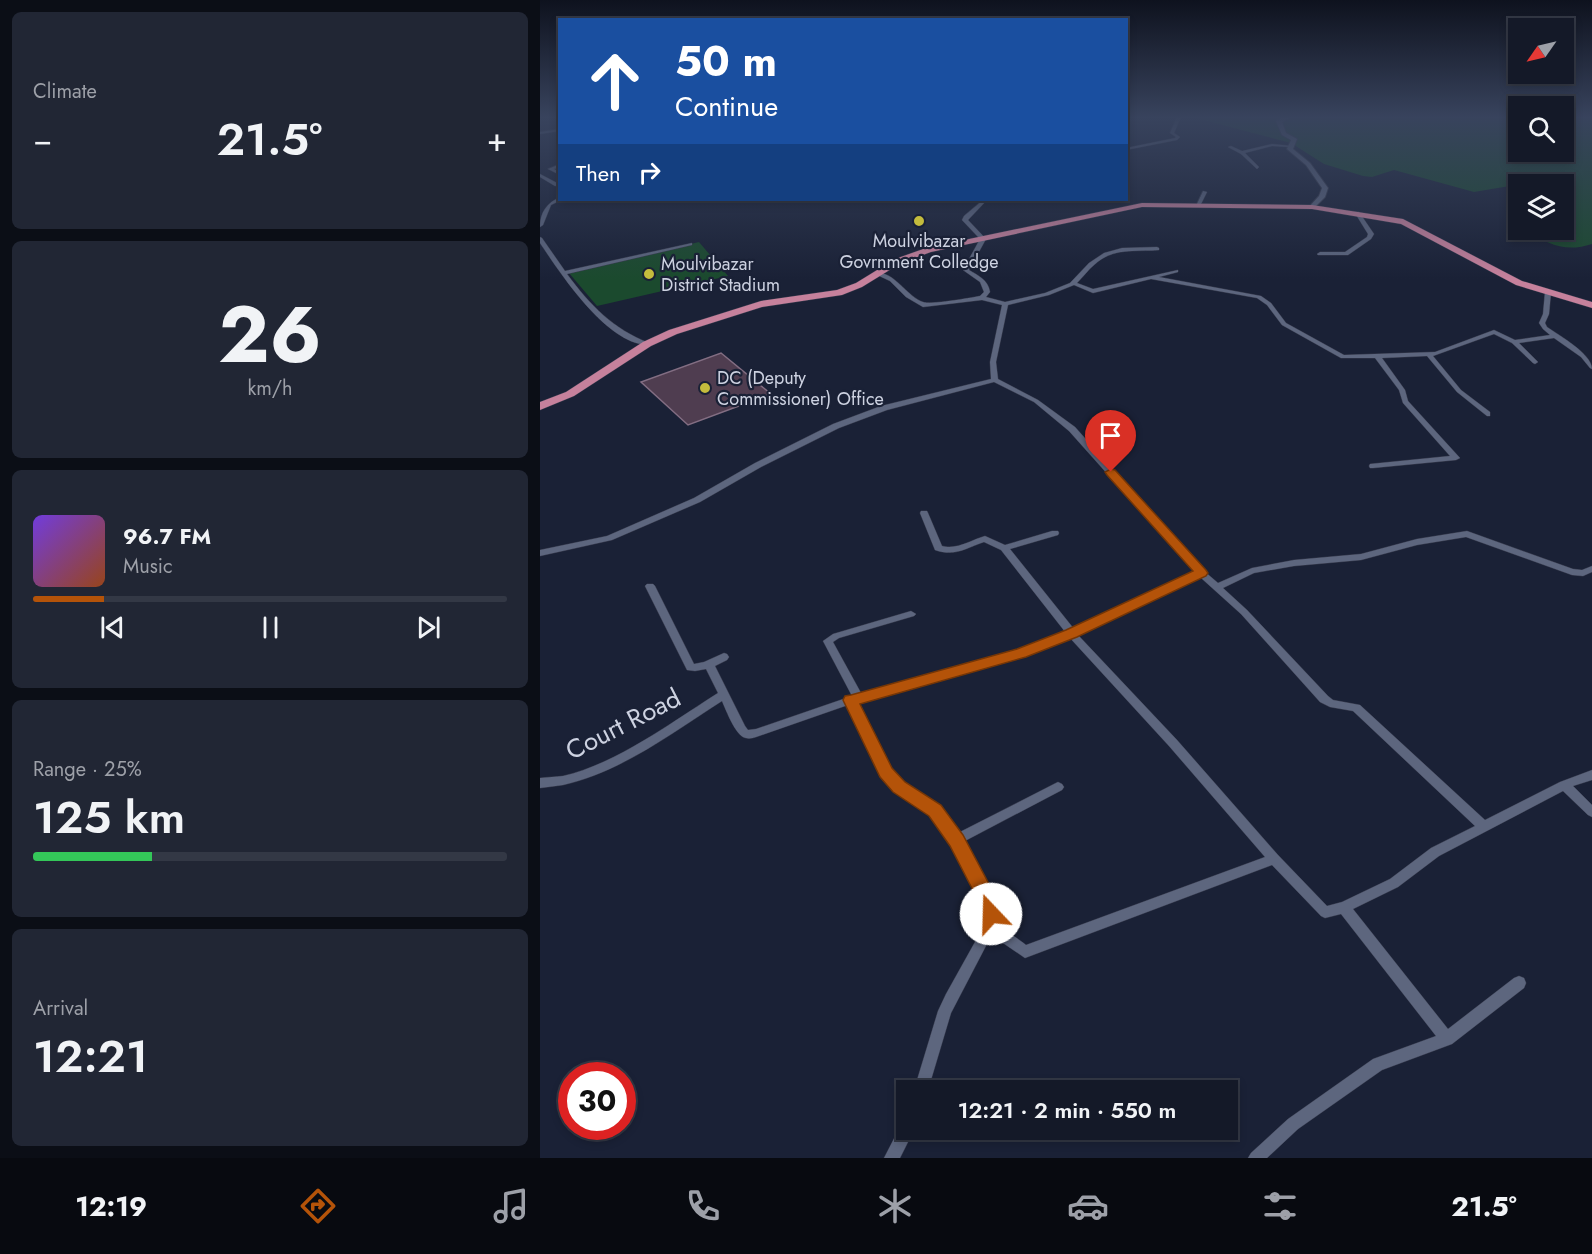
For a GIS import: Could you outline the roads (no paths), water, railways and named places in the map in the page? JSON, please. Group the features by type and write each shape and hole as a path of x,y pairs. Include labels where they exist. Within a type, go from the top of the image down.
{"highway":[{"path":"540,406 570,394 647,344 673,332 761,304 839,292 878,274 908,256 1124,207 1198,205 1312,207 1403,222 1519,283 1592,304"}],"street":[{"path":"1312,207 1322,196 1325,188 1313,171"},
{"path":"540,175 558,184"},
{"path":"549,187 558,184"},
{"path":"1198,205 1205,192"},
{"path":"540,225 543,210 558,199"},
{"path":"982,298 987,292 986,284 978,276 966,270 982,239 965,220 984,201"},
{"path":"1320,254 1346,254 1370,238 1371,234 1357,213"},
{"path":"540,239 564,273 604,321 623,334 647,344"},
{"path":"564,273 690,244"},
{"path":"878,274 892,280 908,296 923,305 982,298 1005,304 1042,295 1073,283 1093,262 1107,253 1126,247 1157,249"},
{"path":"1073,283 1093,291 1176,272"},
{"path":"1151,278 1259,297 1269,304 1284,324 1338,355 1350,357 1436,354 1494,332 1514,342 1535,362"},
{"path":"1548,292 1546,314 1542,323 1555,336 1583,356 1592,367"},
{"path":"995,380 993,362 1005,304"},
{"path":"1514,342 1555,336"},
{"path":"1429,355 1459,391 1487,414"},
{"path":"1373,466 1456,458 1405,402 1402,390 1377,356"},
{"path":"540,553 609,538 697,500 758,465 836,426 884,408 995,380 1036,401 1063,422 1201,573 1244,612 1324,699 1330,704 1356,708 1484,827"},
{"path":"924,513 938,548 944,550 965,548 985,539 1004,548 1072,634 1325,912 1344,907 1394,883 1435,852 1564,785 1592,775"},
{"path":"1004,548 1055,533"},
{"path":"1217,587 1252,571 1294,563 1361,557 1417,542 1467,534 1572,572 1583,573 1592,569"},
{"path":"709,665 722,696 746,734 756,733 854,699 1021,653 1072,634 1201,573"},
{"path":"650,586 688,664 696,669 724,657"},
{"path":"911,614 836,636 828,641 886,772 899,787 935,810 956,840 990,906 991,914 984,936 946,1010 924,1080"},
{"name":"Court Road","path":"540,783 582,775 613,760 722,696"},
{"path":"1564,785 1592,812"},
{"path":"956,840 1058,787"},
{"path":"984,936 1005,937 1026,952 1275,859"},
{"path":"1344,907 1447,1039"},
{"path":"1256,1158 1293,1124 1378,1064 1447,1039 1519,983"},
{"path":"892,1158 901,1140"}],"place":[{"name":"Moulvibazar Govrnment Colledge","path":"919,221"},
{"name":"Moulvibazar District Stadium","path":"649,274"},
{"name":"DC (Deputy Commissioner) Office","path":"705,388"}]}
